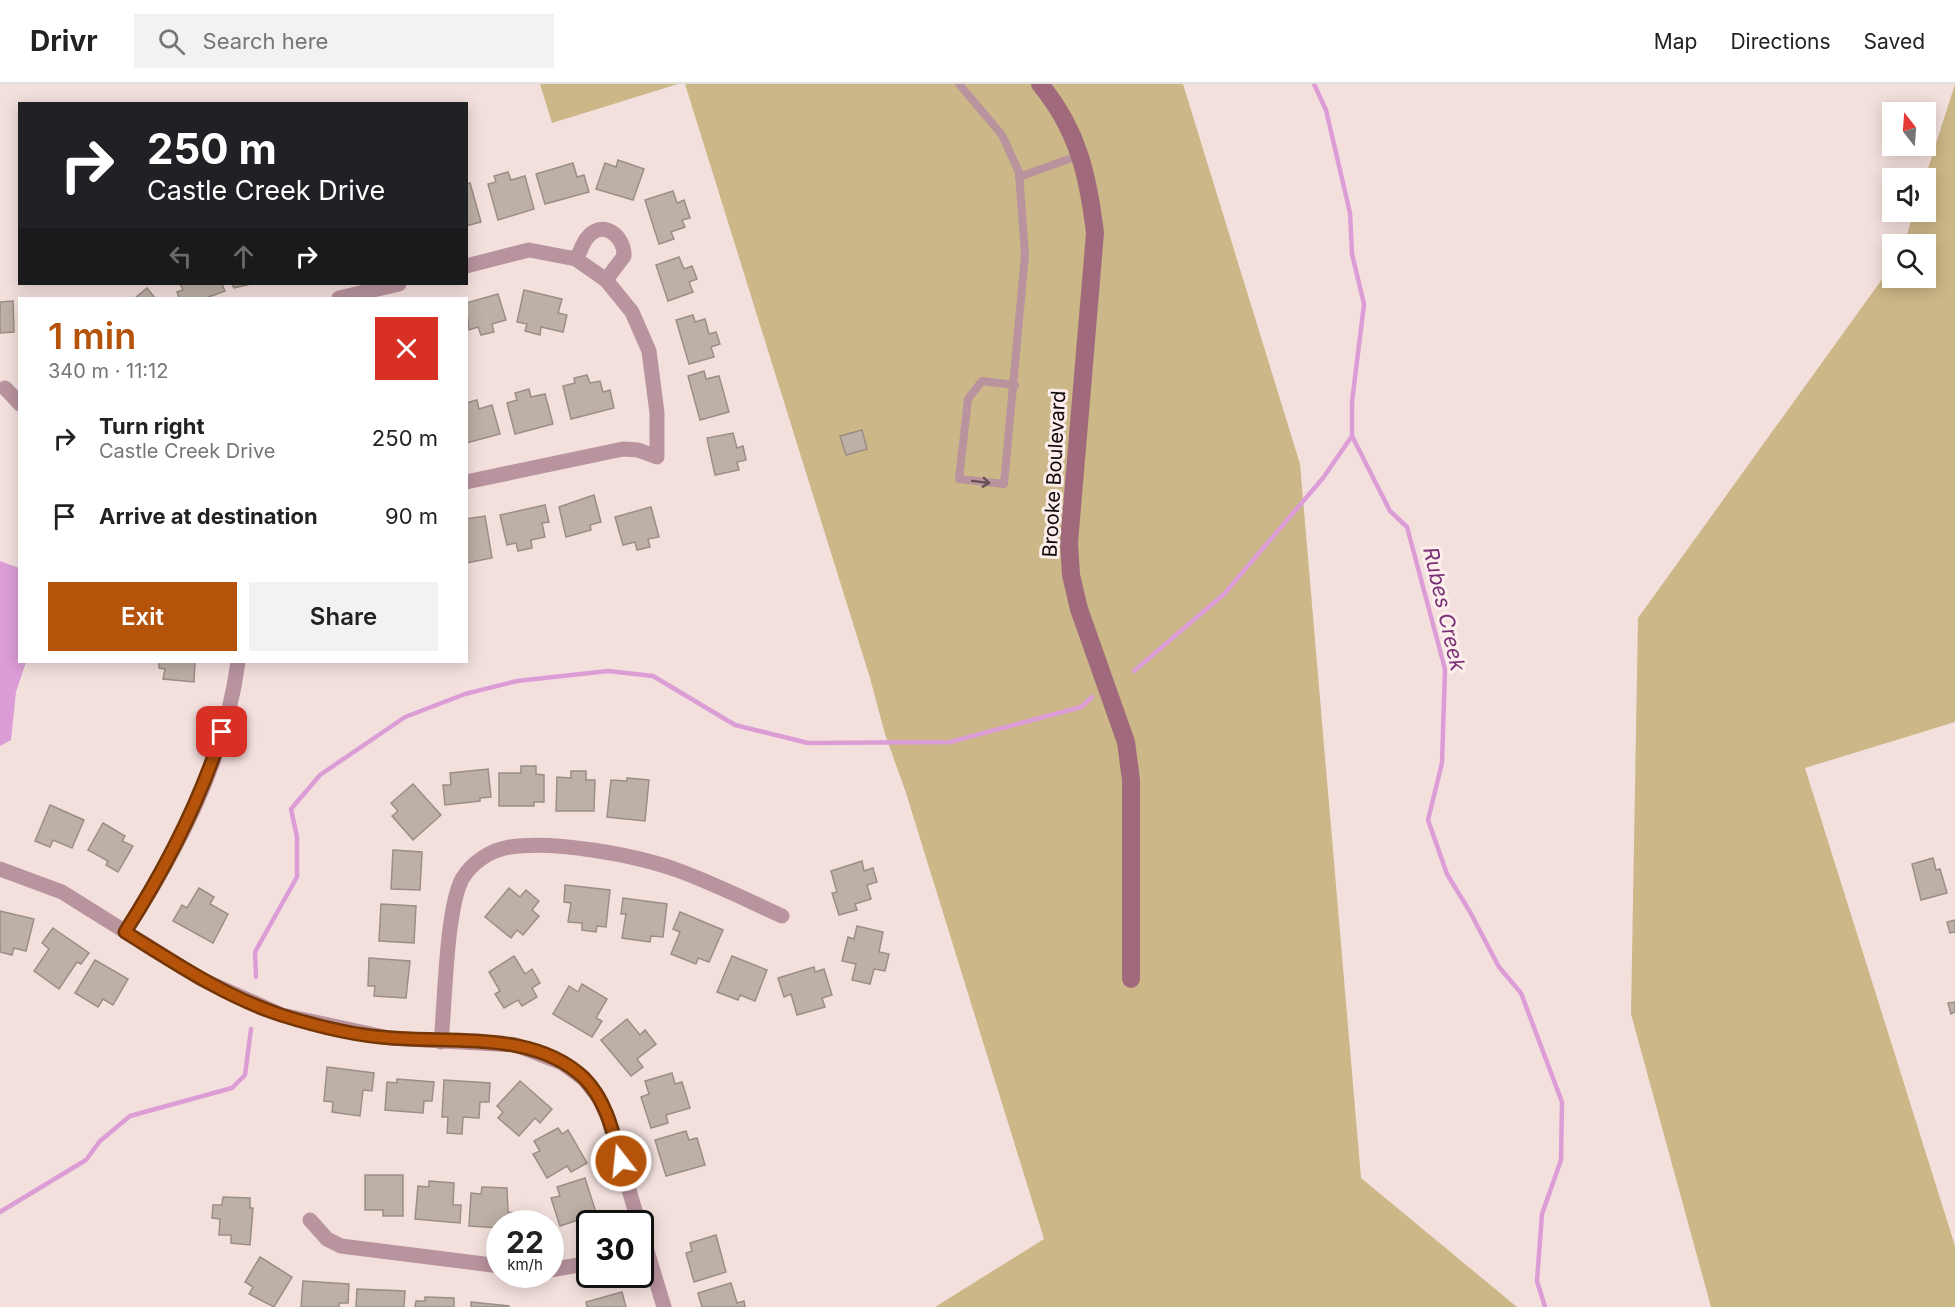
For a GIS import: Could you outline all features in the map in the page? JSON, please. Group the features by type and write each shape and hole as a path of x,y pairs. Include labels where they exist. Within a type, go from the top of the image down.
{"street":[{"name":"Brooke Boulevard","path":"1040,84 1059,111 1081,155 1090,187 1095,233 1071,508 1071,575 1093,650 1126,742 1131,780 1131,979"},
{"path":"576,259 587,238 593,232 601,230 616,234 622,240 624,256 606,280"},
{"path":"468,265 529,250 576,259 606,280 632,312 649,351 657,413 657,457 638,450 623,450 468,482"},
{"path":"343,297 395,285"},
{"path":"4,388 18,402"},
{"path":"125,932 159,878 202,787 228,715 238,663"},
{"path":"441,1042 456,895 469,869 494,851 509,847 544,846 647,861 699,878 782,916"},
{"path":"0,869 62,892 201,979 282,1015 389,1038 516,1046 537,1051 562,1063 584,1079 599,1098 608,1118 635,1210"},
{"path":"310,1220 327,1239 341,1246 486,1264"},
{"path":"654,1278 664,1307"}],"lane":[{"path":"959,84 1002,135 1019,177 1026,255 1015,385 1004,484 959,479 968,399 982,381 1015,385"},
{"path":"1019,177 1081,155"}],"shaded area":[{"path":"540,84 678,84 552,123"},
{"path":"685,84 1183,84 1300,464 1361,1178 1517,1307 935,1307 1044,1239 906,793 885,734 870,678"},
{"path":"1955,84 1955,722 1805,768 1955,1246 1955,1307 1711,1307 1631,1014 1638,618 1882,279 1882,288 1936,288 1936,234 1907,234 1911,222 1936,222 1936,168 1928,168 1932,156 1936,156 1936,144"},
{"path":"0,561 18,568 18,663 26,663 16,692 11,740 0,746"}],"building":[{"path":"618,160 644,169 633,200 596,189 605,163 616,167"},
{"path":"573,163 577,177 584,175 589,192 545,204 536,174"},
{"path":"508,172 511,180 525,176 534,209 498,220 488,184 496,182 494,176"},
{"path":"470,183 481,222 468,225 468,184"},
{"path":"673,191 677,203 684,200 690,218 682,220 685,227 671,232 674,239 659,244 645,200"},
{"path":"679,257 684,269 692,266 697,279 689,282 693,292 668,301 656,265"},
{"path":"180,285 222,285 225,291 209,297 179,297 177,292 183,290"},
{"path":"147,288 154,297 136,297"},
{"path":"524,290 562,299 558,313 567,315 563,332 541,327 540,335 525,331 527,324 517,322"},
{"path":"498,294 506,320 492,324 494,332 481,335 478,327 469,330 468,302"},
{"path":"13,301 14,332 0,333 0,302"},
{"path":"693,315 695,322 705,319 709,334 716,332 720,344 711,347 714,357 689,364 676,320"},
{"path":"704,371 706,379 719,376 729,412 700,420 688,376"},
{"path":"587,375 590,383 600,381 603,392 610,390 614,408 571,419 563,386 575,383 574,378"},
{"path":"529,389 531,397 545,394 553,424 515,434 507,403 517,400 515,393"},
{"path":"477,400 479,409 492,405 500,434 468,442 468,402"},
{"path":"862,430 867,449 846,455 840,436"},
{"path":"733,433 737,448 743,446 746,460 737,462 739,470 715,475 707,438"},
{"path":"594,495 601,522 590,525 591,530 566,537 559,507"},
{"path":"545,505 549,522 542,523 545,537 531,540 532,548 518,551 516,543 507,545 500,515"},
{"path":"651,507 659,537 648,539 650,547 637,550 635,542 623,545 615,517"},
{"path":"485,516 492,558 468,563 468,519"},
{"path":"159,663 195,663 194,682 163,679 165,669 159,668"},
{"path":"521,766 536,766 536,774 544,775 544,802 534,802 534,806 499,806 499,773 521,773"},
{"path":"488,769 491,797 480,798 480,801 445,805 443,785 451,785 450,773"},
{"path":"571,771 586,771 586,780 595,780 594,811 556,811 557,777 571,778"},
{"path":"627,778 649,780 645,821 607,817 611,780 627,781"},
{"path":"413,784 441,815 413,840 392,816 398,811 391,803"},
{"path":"50,805 84,820 72,848 53,840 50,847 35,841"},
{"path":"103,823 125,836 122,841 133,846 118,872 106,865 108,861 88,850"},
{"path":"393,850 422,852 420,890 391,889"},
{"path":"1933,858 1936,870 1940,869 1947,893 1921,900 1912,864"},
{"path":"862,861 864,871 873,868 877,882 867,885 871,899 855,904 857,910 839,915 832,893 837,892 831,871"},
{"path":"565,885 610,890 606,927 597,926 596,932 582,930 582,923 568,922 571,903 564,902"},
{"path":"199,888 214,897 210,904 228,914 213,943 173,921 182,905 187,908"},
{"path":"509,888 520,897 526,890 539,901 532,910 539,916 523,935 517,930 511,938 485,917"},
{"path":"623,898 667,904 663,937 651,936 650,942 622,938 626,914 621,914"},
{"path":"381,904 416,906 414,943 379,941"},
{"path":"0,911 34,919 26,951 14,948 12,955 0,952"},
{"path":"680,912 723,930 709,962 698,958 696,964 671,954 680,932 673,929"},
{"path":"1955,920 1955,932 1950,933 1947,922"},
{"path":"857,926 883,932 879,952 889,954 885,971 874,969 870,984 852,980 856,964 842,961 848,937 854,939"},
{"path":"53,928 89,953 81,964 77,962 59,989 34,971 49,949 42,943"},
{"path":"514,956 525,974 532,969 540,983 532,988 537,997 522,1006 518,1000 504,1008 495,994 500,991 489,972"},
{"path":"732,956 767,970 755,1001 740,995 738,1000 717,992"},
{"path":"369,958 410,961 406,998 374,996 375,986 368,986"},
{"path":"95,960 128,979 113,1005 103,999 98,1007 75,993"},
{"path":"814,967 815,972 824,969 832,995 822,998 825,1007 797,1015 791,994 784,997 778,978"},
{"path":"582,984 607,999 596,1018 602,1021 592,1037 553,1014 569,986 578,992"},
{"path":"1955,1002 1955,1012 1951,1014 1948,1003"},
{"path":"627,1019 640,1035 645,1030 656,1044 637,1059 643,1067 631,1076 601,1040"},
{"path":"327,1067 374,1073 372,1091 363,1090 360,1116 332,1112 333,1102 324,1101"},
{"path":"672,1073 675,1084 682,1082 690,1108 666,1115 668,1123 651,1128 641,1097 649,1094 645,1081"},
{"path":"397,1079 434,1082 432,1101 424,1101 423,1113 385,1110 387,1082 397,1083"},
{"path":"444,1080 490,1083 489,1102 480,1102 479,1118 463,1117 462,1134 447,1133 448,1117 442,1117"},
{"path":"520,1081 552,1109 540,1123 535,1118 519,1136 498,1118 503,1112 497,1106"},
{"path":"558,1128 562,1134 568,1130 587,1163 571,1172 567,1166 547,1178 533,1154 540,1151 534,1141"},
{"path":"686,1131 689,1140 697,1138 705,1165 666,1176 655,1140"},
{"path":"365,1175 403,1175 403,1216 383,1216 383,1210 365,1210"},
{"path":"585,1178 595,1210 576,1210 576,1221 564,1225 564,1210 555,1210 551,1198 560,1196 557,1187"},
{"path":"429,1181 454,1183 453,1205 461,1205 460,1223 415,1219 418,1186 429,1187"},
{"path":"482,1187 507,1188 508,1210 486,1210 486,1227 469,1226 471,1193 481,1194"},
{"path":"223,1197 250,1198 250,1208 253,1208 250,1245 231,1243 231,1235 219,1235 220,1219 212,1218 213,1205 222,1205"},
{"path":"716,1235 726,1272 694,1282 686,1253 692,1251 690,1243"},
{"path":"260,1257 292,1277 274,1307 249,1294 253,1287 245,1282"},
{"path":"303,1281 349,1284 348,1303 339,1303 339,1307 301,1307"},
{"path":"731,1283 737,1303 744,1301 745,1307 702,1307 698,1293"},
{"path":"357,1289 405,1291 404,1307 356,1307"},
{"path":"622,1292 626,1307 587,1307 586,1302"},
{"path":"425,1297 454,1298 454,1307 415,1307 416,1301 425,1301"},
{"path":"471,1302 509,1306 509,1307 471,1307"}],"waterway":[{"name":"Rubes Creek","path":"1314,84 1326,110 1350,213 1352,254 1364,304 1352,402 1352,436 1390,511 1407,527 1445,669 1442,763 1428,820 1447,874 1499,967 1521,993 1562,1102 1561,1160 1542,1214 1537,1281 1545,1307"},
{"path":"1134,671 1224,594 1323,478 1352,436"},
{"path":"256,977 255,952 297,877 297,837 291,809 320,775 405,717 465,694 517,681 608,671 653,676 735,725 808,743 950,742 1081,707 1092,697"},
{"path":"0,1212 86,1160 100,1141 130,1116 232,1088 245,1075 251,1029"}],"route":[{"path":"222,732 211,768 186,826 159,878 125,932 201,979 282,1015 389,1038 516,1046 550,1057 584,1079 599,1098 608,1118 621,1161"}]}
